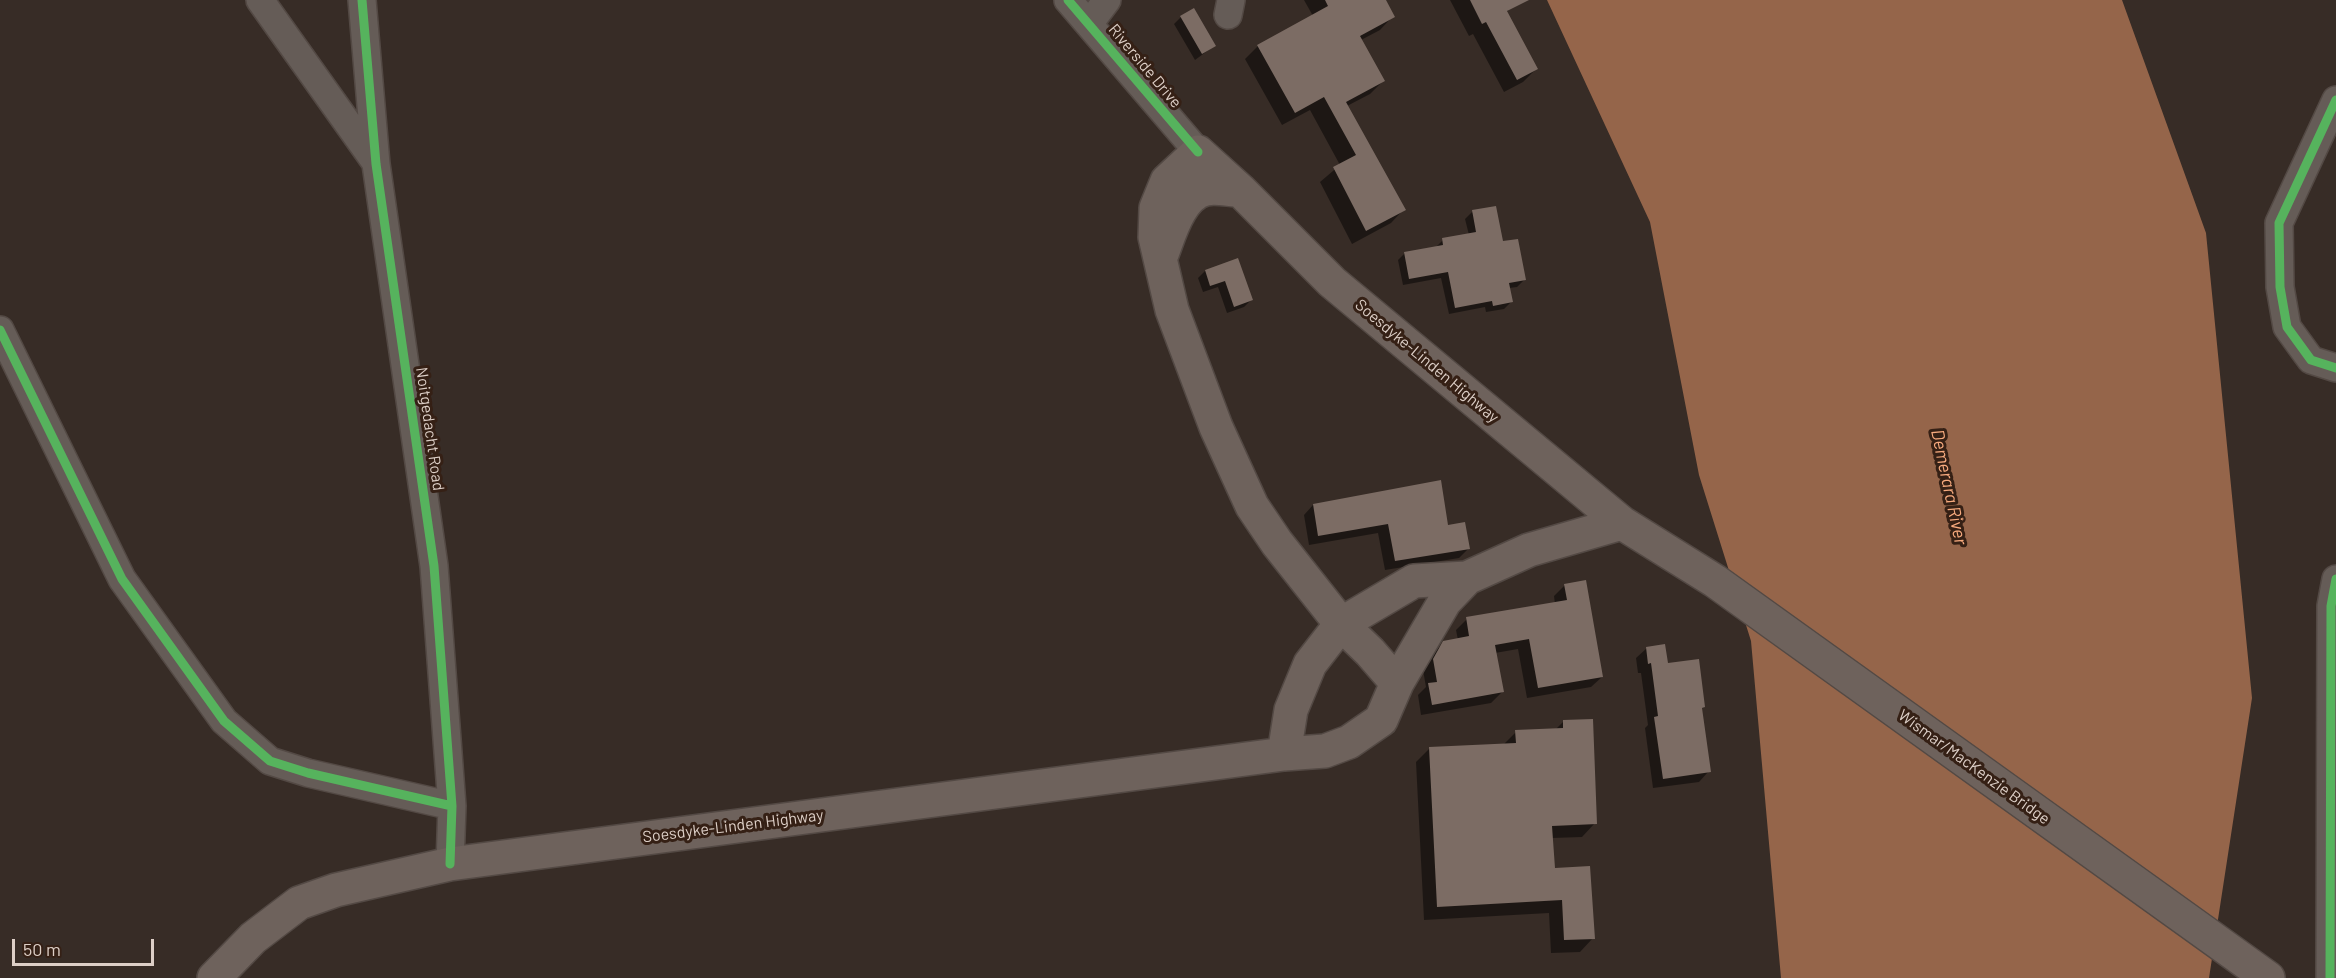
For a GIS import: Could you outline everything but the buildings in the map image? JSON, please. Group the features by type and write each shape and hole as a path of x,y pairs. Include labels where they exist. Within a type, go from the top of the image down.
{"main road":[{"name":"Soesdyke-Linden Highway","path":"1198,152 1240,190 1332,282 1622,523 1715,581"},
{"path":"1198,152 1167,181 1156,208 1155,237 1172,310 1216,427 1252,506 1277,543 1341,624 1397,683"},
{"path":"1161,259 1172,227 1191,198 1206,189 1240,190"},
{"name":"Soesdyke-Linden Highway","path":"1284,754 1291,710 1310,664 1341,624 1414,581 1467,578 1529,550 1622,523"},
{"name":"Soesdyke-Linden Highway","path":"214,978 253,938 299,903 336,890 450,864 1284,754 1325,751 1349,742 1382,720 1397,683 1445,601 1467,578"},
{"name":"Wismar/MacKenzie Bridge","path":"1715,581 2268,978"}],"street":[{"path":"260,0 376,164"},
{"name":"Noitgedacht Road","path":"362,0 376,164 434,566 452,806 450,864"},
{"name":"Riverside Drive","path":"1068,0 1198,152"},
{"path":"1089,24 1107,0"},
{"path":"2336,100 2279,223 2280,288 2287,327 2311,360 2336,368"},
{"path":"0,330 122,579 224,721 270,761 308,773 452,806"},
{"path":"2330,978 2331,606 2336,579"}],"water":[{"name":"Demerara River","path":"1547,0 2122,0 2206,233 2252,698 2209,978 1781,978 1751,641 1699,475 1650,222"}],"cycle path":[{"path":"362,0 376,164 434,566 452,806 450,864"},
{"path":"1068,0 1198,152"},
{"path":"2336,100 2279,223 2280,287 2287,327 2311,360 2336,368"},
{"path":"0,330 122,579 224,721 270,761 308,773 452,806"},
{"path":"2330,978 2331,606 2336,579"}]}
